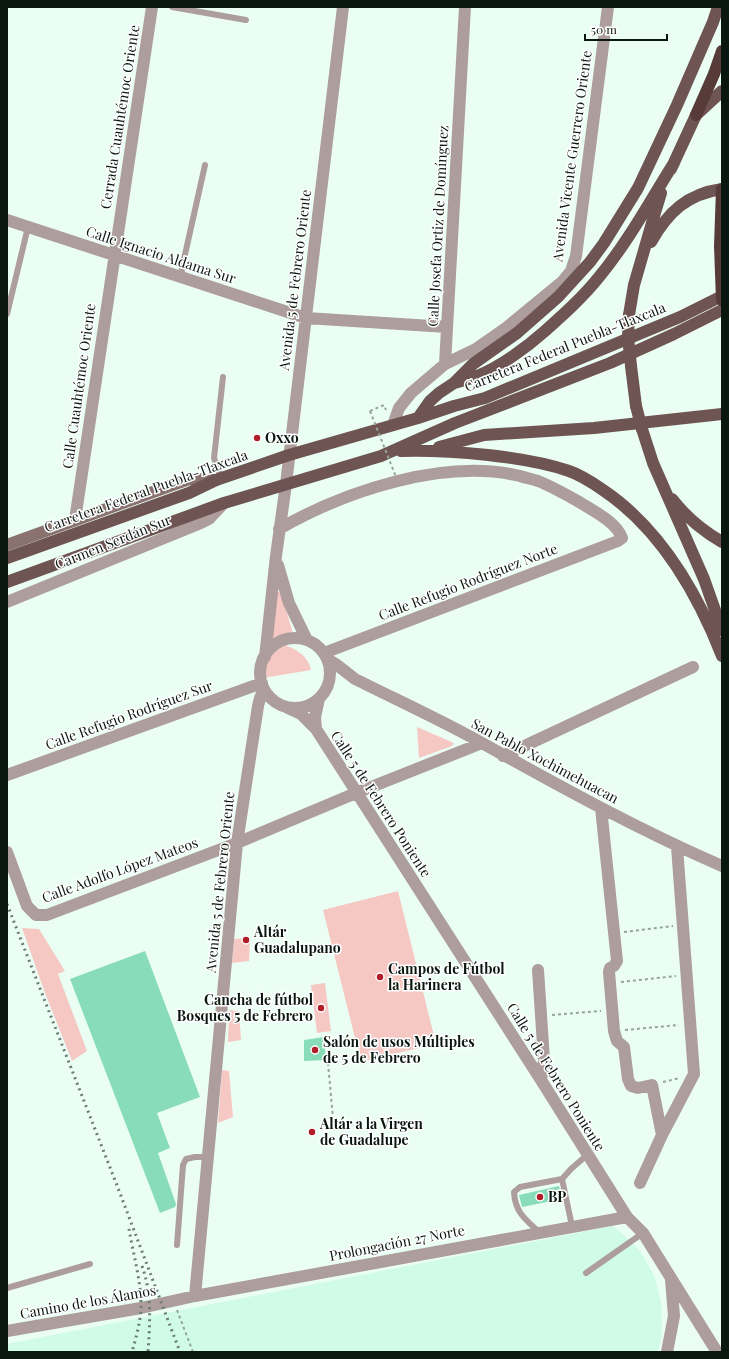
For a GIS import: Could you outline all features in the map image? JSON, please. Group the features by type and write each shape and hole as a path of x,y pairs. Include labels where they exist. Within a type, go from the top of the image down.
{"highway":[{"path":"696,116 722,51"},
{"path":"722,189 720,246 722,300"}],"main road":[{"path":"418,418 430,401 454,383 473,364 517,333 553,302 574,280 604,243 638,188 677,105 718,7"},
{"path":"454,383 477,376 510,357 532,343 571,309 612,261 650,203 674,162 696,116 722,91"},
{"path":"674,162 654,216 634,285 629,315 628,337 630,366 636,406 653,463 661,484 704,578 722,630"},
{"path":"643,257 663,223 678,207 700,195 722,189"},
{"name":"Carretera Federal Puebla-Tlaxcala","path":"7,558 189,493 218,479 289,455 485,398 680,317 722,296"},
{"name":"Carretera Federal Puebla-Tlaxcala","path":"11,580 224,503 381,456 456,423 610,363 722,310"},
{"path":"430,450 484,435 594,428 722,414"},
{"path":"393,451 430,450 516,458 570,471 610,494 645,526 673,561 695,597 722,656"},
{"path":"7,545 189,479 218,479"},
{"path":"661,484 677,505 692,521 722,542"}],"street":[{"name":"Cerrada Cuauhtémoc Oriente","path":"114,256 152,7"},
{"name":"Avenida 5 de Febrero Oriente","path":"265,656 279,529 286,484 343,7"},
{"name":"Calle Josefa Ortiz de Domínguez","path":"445,364 465,7"},
{"name":"Avenida Vicente Guerrero Oriente","path":"445,364 476,349 506,328 562,282 571,271 576,256 608,7"},
{"name":"Calle Ignacio Aldama Sur","path":"7,220 306,318 447,326"},
{"name":"Calle Cuauhtémoc Oriente","path":"75,520 114,256"},
{"path":"393,425 399,408 411,393 445,364"},
{"name":"Calle Refugio Rodríguez Norte","path":"279,529 316,510 363,491 390,483 432,474 452,471 472,471 512,475 537,481 572,498 607,520 619,531 622,538 618,541 326,656"},
{"name":"Carmen Serdán Sur","path":"7,602 201,523 209,519 224,503"},
{"name":"Avenida 5 de Febrero Oriente","path":"276,556 289,603 307,640"},
{"path":"296,638 307,640 316,645 326,656 330,670 326,691 320,699 311,705 297,708 286,707 274,701 263,686 261,669 265,656 271,648 283,640 296,638"},
{"name":"San Pablo Xochimehuacan","path":"326,656 355,679 482,743 503,756 677,847 722,866"},
{"path":"503,756 693,667"},
{"path":"328,684 346,678 355,679"},
{"name":"Avenida 5 de Febrero Oriente","path":"195,1296 237,843 258,706 263,686"},
{"name":"Calle Refugio Rodríguez Sur","path":"7,775 263,686"},
{"name":"Calle 5 de Febrero Poniente","path":"316,730 315,717 320,699"},
{"name":"Calle 5 de Febrero Poniente","path":"286,707 301,714 316,730 541,1080 627,1217 642,1233 671,1277 714,1351"},
{"name":"Calle Adolfo López Mateos","path":"7,852 27,906 36,915 47,915 237,843 356,793 482,743"},
{"path":"601,808 617,961 614,966 610,968 609,972 611,1010 614,1031 617,1041 624,1047 628,1079 631,1086 638,1088 652,1085 662,1135"},
{"path":"640,1183 662,1135 694,1074 677,847"},
{"path":"538,970 544,1060 541,1080"},
{"name":"Prolongación 27 Norte","path":"173,1302 195,1296 627,1217"},
{"name":"Calle 5 de Febrero Poniente","path":"667,1352 674,1316 671,1277"},
{"name":"Camino de los Álamos","path":"7,1331 173,1302"}],"lane":[{"path":"172,7 246,20"},
{"path":"181,277 206,165"},
{"path":"7,314 28,227"},
{"path":"218,479 214,458 223,378"},
{"path":"539,1232 520,1213 514,1200 514,1192 520,1187 562,1179 587,1155"},
{"path":"177,1245 183,1165 186,1159 208,1157"},
{"path":"562,1179 572,1226"},
{"path":"586,1273 642,1233"},
{"path":"7,1288 90,1264"}],"path":[{"path":"384,405 370,411 396,477"},
{"path":"615,933 682,925"},
{"path":"610,983 687,975"},
{"path":"541,1016 611,1010"},
{"path":"614,1031 691,1024"},
{"path":"328,1063 333,1118"},
{"path":"652,1085 694,1074"},
{"path":"173,1302 193,1352"}],"shaded area":[{"path":"274,592 281,592 294,637 268,638"},
{"path":"280,645 285,645 302,654 308,661 311,670 263,678 263,669 269,653"},
{"path":"417,727 454,743 452,746 419,758"},
{"name":"Campos de Fútbol la Harinera","path":"398,891 436,1044 361,1062 323,910"},
{"path":"22,928 39,929 65,971 58,974 87,1051 72,1061 45,993"},
{"path":"250,938 249,961 232,963 234,939"},
{"name":"Cancha de fútbol Bosques 5 de Febrero","path":"325,983 331,1031 317,1033 311,985"},
{"path":"229,1010 239,1011 241,1040 228,1042"},
{"path":"222,1070 229,1071 233,1117 218,1123"},
{"path":"613,1226 641,1252 655,1278 661,1303 662,1328 660,1344 657,1352 7,1352 7,1344"}],"building":[{"path":"145,951 200,1097 157,1113 170,1148 158,1153 176,1204 175,1207 160,1213 70,979"},
{"name":"Salón de usos Múltiples de 5 de Febrero","path":"324,1037 326,1060 304,1061 304,1040"},
{"name":"BP","path":"559,1186 562,1199 522,1207 519,1195"}],"railway":[{"path":"7,904 118,1188 180,1352"},
{"path":"129,1229 139,1279 141,1300 140,1320 132,1352"},
{"path":"142,1266 149,1298 150,1320 148,1352"}],"place":[{"name":"Oxxo","path":"257,438"},
{"name":"Altár Guadalupano","path":"246,940"},
{"name":"Campos de Fútbol la Harinera","path":"380,977"},
{"name":"Cancha de fútbol Bosques 5 de Febrero","path":"321,1008"},
{"name":"Salón de usos Múltiples de 5 de Febrero","path":"315,1050"},
{"name":"Altár a la Virgen de Guadalupe","path":"312,1132"},
{"name":"BP","path":"540,1197"}]}
